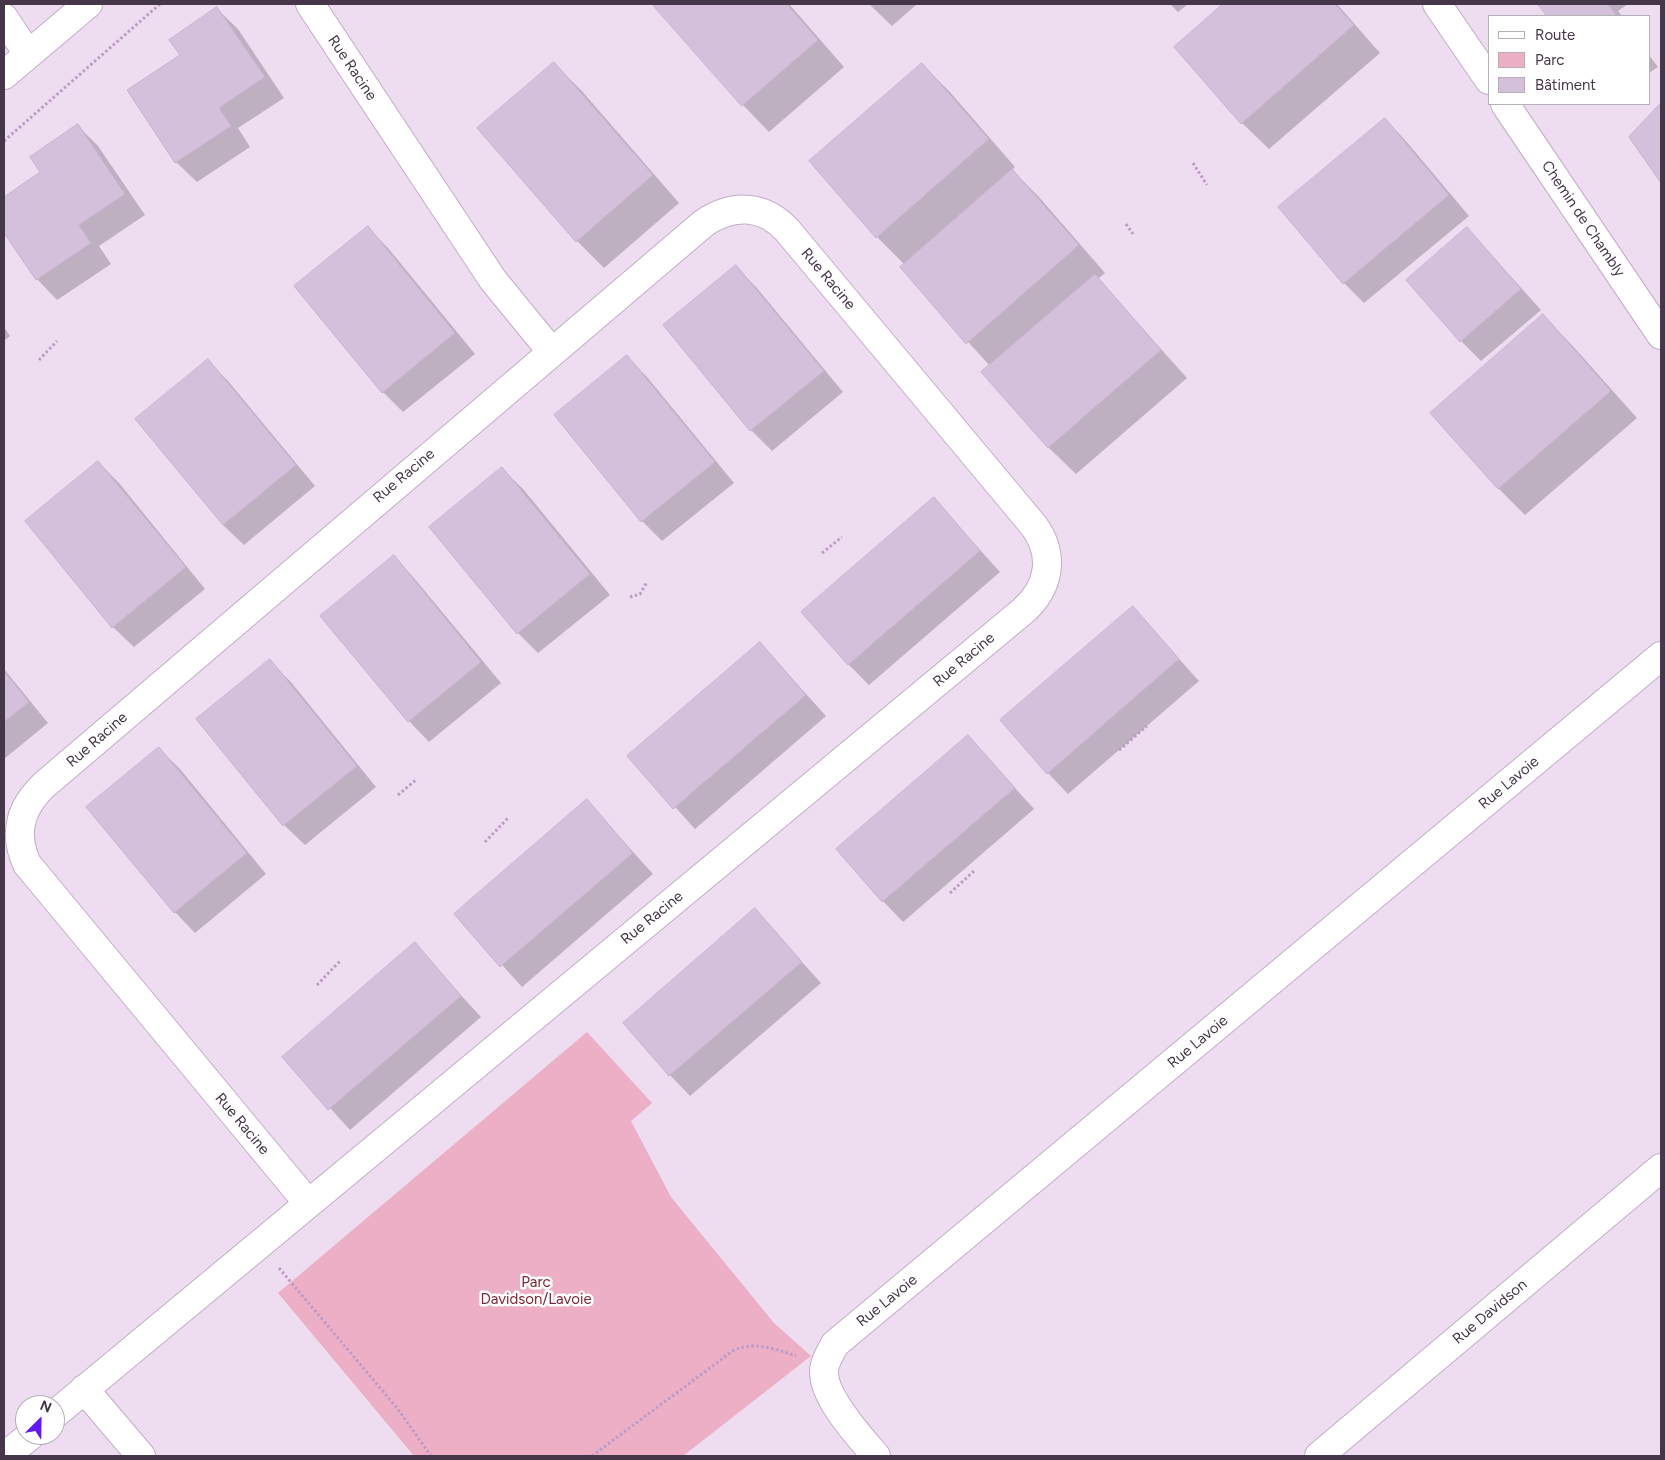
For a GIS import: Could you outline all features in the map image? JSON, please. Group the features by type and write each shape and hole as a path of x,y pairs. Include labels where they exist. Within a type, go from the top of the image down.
{"street":[{"path":"4,75 88,4"},
{"name":"Rue Racine","path":"310,4 493,280 551,351"},
{"path":"1437,4 1488,79"},
{"path":"4,18 28,54"},
{"name":"Chemin de Chambly","path":"1506,105 1661,335"},
{"name":"Rue Racine","path":"65,1405 1023,611 1040,593 1047,574 1048,564 1045,544 1034,526 787,230 772,216 753,209 742,208 713,216 551,351 44,785 27,804 21,818 20,844 27,864 308,1202"},
{"name":"Rue Lavoie","path":"876,1456 841,1413 828,1390 824,1367 835,1344 1661,656"},
{"name":"Rue Davidson","path":"1319,1456 1661,1168"},
{"path":"84,1389 141,1456"},
{"path":"6,1456 19,1445"}],"path":[{"path":"4,140 160,4"},
{"path":"1193,163 1207,185"},
{"path":"1126,224 1133,234"},
{"path":"38,360 57,341"},
{"path":"822,553 842,537"},
{"path":"630,597 640,594 647,582"},
{"path":"1119,750 1147,726"},
{"path":"398,795 417,779"},
{"path":"485,842 509,817"},
{"path":"950,893 974,871"},
{"path":"317,985 340,961"},
{"path":"280,1268 397,1408 431,1456"},
{"path":"592,1456 734,1350 745,1346 759,1345 802,1358"}],"shaded area":[{"path":"4,4 1661,4 1661,1456 4,1456"}],"green space":[{"name":"Parc Davidson/Lavoie","path":"587,1032 652,1103 631,1121 671,1197 774,1323 811,1356 683,1456 414,1456 278,1293"}],"building":[{"path":"652,4 787,4 818,40 742,106"},
{"path":"1223,4 1335,4 1354,25 1241,124 1174,47"},
{"path":"1538,4 1608,4 1616,15 1546,15"},
{"path":"217,7 265,77 219,108 231,126 175,163 127,90 180,55 169,40"},
{"path":"554,62 653,175 576,242 477,128"},
{"path":"922,63 989,139 876,238 809,161"},
{"path":"1661,103 1661,183 1629,137"},
{"path":"1385,118 1449,195 1343,284 1278,207"},
{"path":"78,124 125,194 79,225 91,243 36,280 4,233 4,197 40,172 30,157"},
{"path":"1012,169 1079,245 966,344 900,267"},
{"path":"368,226 455,333 382,393 294,286"},
{"path":"1467,227 1521,289 1460,342 1406,280"},
{"path":"736,265 824,371 750,431 663,325"},
{"path":"1095,274 1161,350 1048,448 981,372"},
{"path":"1543,314 1611,391 1498,489 1430,413"},
{"path":"627,355 715,462 641,522 554,415"},
{"path":"208,359 296,465 223,525 135,419"},
{"path":"98,461 186,567 112,628 25,521"},
{"path":"502,467 590,574 517,634 429,527"},
{"path":"934,497 980,551 848,665 801,612"},
{"path":"394,555 481,662 408,722 320,616"},
{"path":"1133,606 1179,659 1047,774 1000,720"},
{"path":"760,642 806,695 673,809 627,756"},
{"path":"270,659 357,766 283,826 196,719"},
{"path":"4,671 29,702 4,722"},
{"path":"968,735 1015,788 882,902 836,849"},
{"path":"159,747 247,853 174,913 86,807"},
{"path":"587,799 633,853 500,967 454,914"},
{"path":"755,908 802,962 669,1076 623,1023"},
{"path":"415,942 461,996 328,1110 282,1057"}]}
